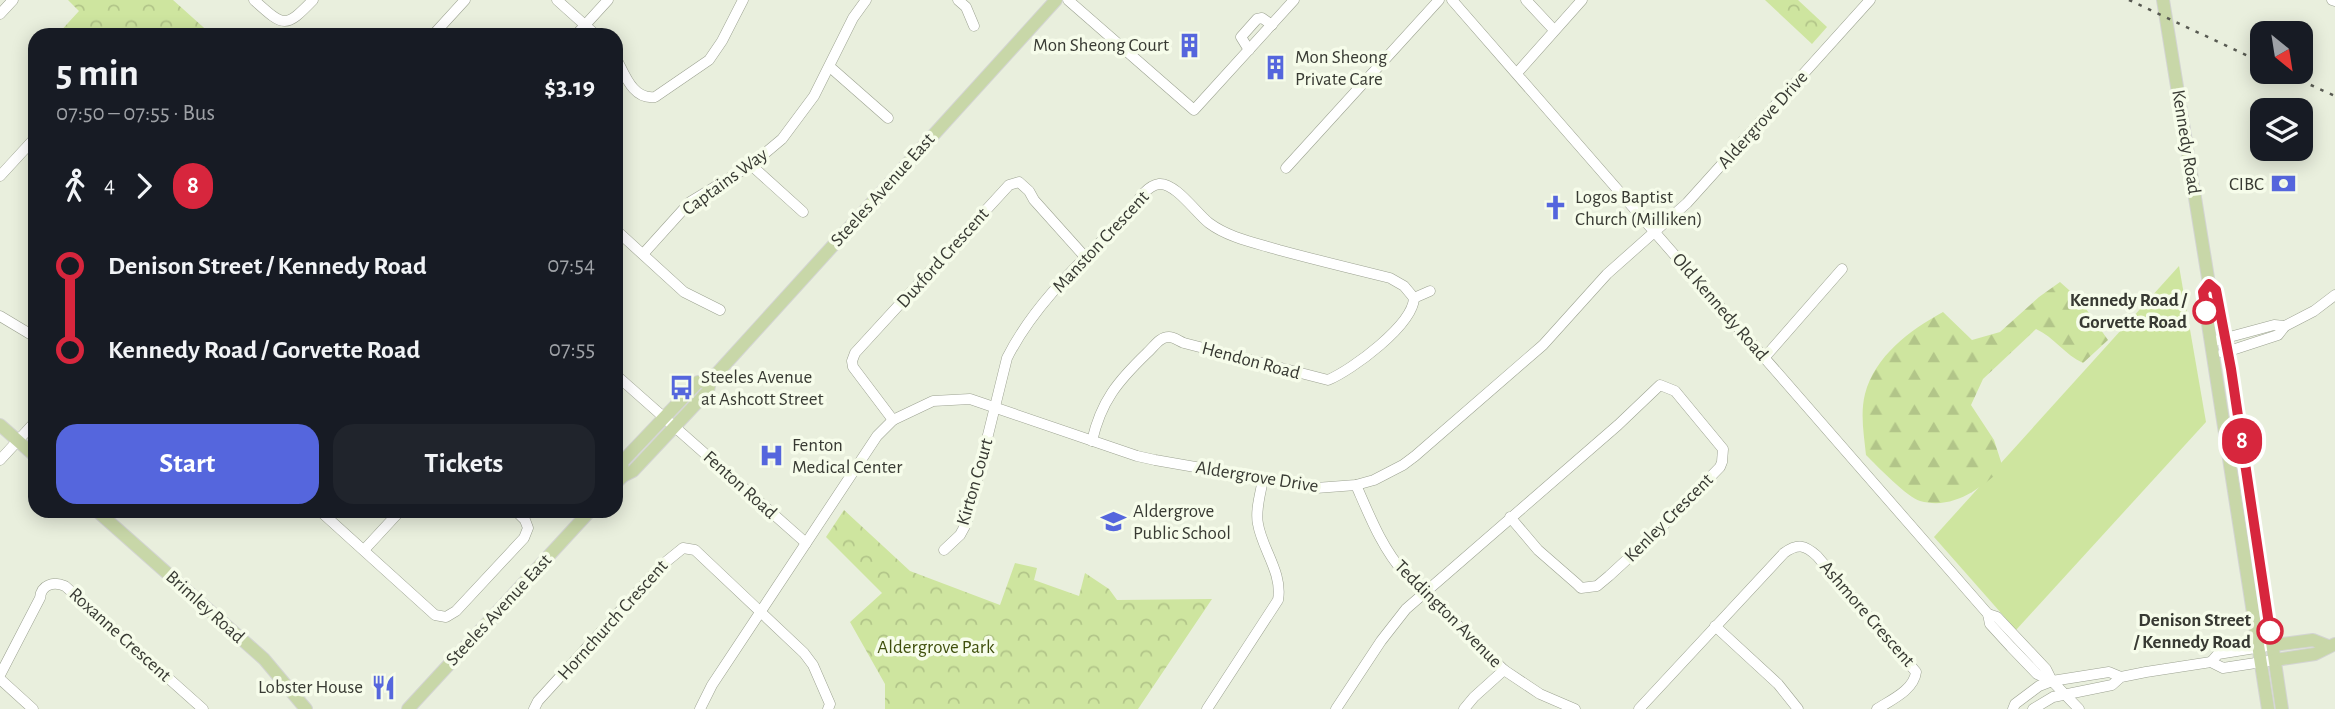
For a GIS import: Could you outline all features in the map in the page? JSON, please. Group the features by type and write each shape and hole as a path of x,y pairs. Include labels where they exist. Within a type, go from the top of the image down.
{"main road":[{"name":"Steeles Avenue East","path":"623,477 633,471 708,391 710,381 1056,0"},
{"name":"Kennedy Road","path":"2163,0 2209,284 2216,290 2226,345 2282,709"},
{"name":"Kennedy Road","path":"2209,284 2203,292 2268,709"},
{"name":"Steeles Avenue East","path":"623,461 698,382 710,381"},
{"path":"0,425 28,450"},
{"name":"Brimley Road","path":"105,518 264,659 306,709"},
{"name":"Steeles Avenue East","path":"408,709 584,518"},
{"path":"2274,645 2313,640 2331,645"},
{"path":"2275,660 2315,653 2331,645"}],"street":[{"path":"0,14 13,0"},
{"path":"254,0 274,19 285,22 294,20 313,0"},
{"path":"439,28 465,0"},
{"path":"557,0 588,28"},
{"path":"582,28 608,0"},
{"path":"623,69 639,95 655,97 709,60 743,0"},
{"name":"Captains Way","path":"643,254 690,202 751,164 782,139 814,96 853,18 866,0"},
{"path":"958,0 966,7 974,26"},
{"path":"1068,0 1194,110 1294,0"},
{"path":"1286,168 1439,0"},
{"name":"Old Kennedy Road","path":"1452,0 1988,614 1990,624 2037,674 2052,681 2081,709"},
{"path":"1526,0 1554,30"},
{"path":"1517,73 1582,0"},
{"name":"Aldergrove Drive","path":"700,709 712,685 868,448 893,420 933,401 970,399 1155,460 1316,488 1356,485 1391,472 1415,456 1543,345 1607,274 1697,193 1870,0"},
{"path":"1249,50 1241,37 1257,19 1262,18 1272,25"},
{"path":"830,67 888,118"},
{"path":"0,176 28,146"},
{"path":"751,164 803,212"},
{"name":"Duxford Crescent","path":"893,420 853,367 855,353 1009,185 1019,182 1029,191 1086,258"},
{"name":"Manston Crescent","path":"996,408 1007,358 1032,317 1129,214 1142,195 1160,184 1176,191 1209,223 1241,239 1390,278 1404,286 1414,298"},
{"path":"623,236 684,292 719,310"},
{"path":"1765,358 1842,269"},
{"path":"1414,298 1430,291"},
{"path":"2211,342 2226,345 2278,335 2284,326 2314,311 2335,295"},
{"name":"Hendon Road","path":"1092,441 1110,392 1166,337 1328,380 1338,376 1381,345 1411,312 1414,298"},
{"path":"0,316 28,333"},
{"path":"2213,356 2226,345"},
{"name":"Fenton Road","path":"623,381 806,543"},
{"name":"Kenley Crescent","path":"1336,709 1406,609 1510,517 1618,425 1660,385 1675,391 1723,449 1723,462 1720,467 1659,530 1597,586 1581,587 1577,584 1538,550 1510,517"},
{"name":"Kirton Court","path":"944,550 960,535 966,524 996,408"},
{"path":"0,460 28,431"},
{"path":"1207,709 1278,600 1280,590 1257,523 1263,479"},
{"name":"Teddington Avenue","path":"1356,485 1391,558 1424,593 1504,670 1540,694 1575,709"},
{"path":"328,518 435,615 446,617 456,611 524,538 528,528 523,518"},
{"path":"364,550 394,518"},
{"name":"Ashmore Crescent","path":"1639,709 1793,546 1808,547 1846,587 1916,672 1916,678 1907,688 1877,709"},
{"name":"Hornchurch Crescent","path":"534,709 538,701 662,565 682,548 695,551 760,612"},
{"name":"Roxanne Crescent","path":"0,677 42,590 52,583 60,584 203,709"},
{"path":"760,612 804,653 825,690 830,704 828,709"},
{"path":"1715,626 1778,684 1798,709"},
{"path":"2211,662 2218,653 2274,645"},
{"path":"2013,709 2015,704 2039,686 2052,681 2109,672 2121,677 2211,662 2223,668 2275,660"},
{"path":"1464,709 1474,696 1504,670"},
{"path":"0,677 33,709"},
{"path":"2033,709 2046,700 2064,694 2112,685 2121,677"},
{"path":"2081,709 2087,690"}],"green space":[{"path":"68,0 173,0 204,28 63,28 79,11"},
{"path":"1765,0 1798,0 1827,27 1812,44"},
{"path":"2179,266 2206,422 2016,630 1934,537"},
{"path":"2060,282 2079,299 2108,340 2083,363 2036,329 1983,379 1971,405 1994,440 2003,468 1975,490 1955,500 1932,503 1915,499 1866,455 1863,424 1865,394 1885,356 1906,336 1943,312 1972,340 2000,332"},
{"name":"Aldergrove Park","path":"844,510 910,571 1000,605 1015,563 1037,568 1034,580 1079,596 1085,573 1109,589 1117,600 1212,599 1138,709 885,709 885,684 850,622 882,593 826,537"}],"railway":[{"path":"2129,0 2250,57"},
{"path":"2308,84 2335,96"}],"bus line":[{"name":"8","path":"2206,311 2203,292 2209,284 2216,290 2231,369 2270,631"}],"place":[{"name":"Mon Sheong Court","path":"1189,45"},
{"name":"Mon Sheong Private Care","path":"1275,68"},
{"name":"CIBC","path":"2284,184"},
{"name":"Logos Baptist Church (Milliken)","path":"1555,208"},
{"name":"Kennedy Road / Gorvette Road","path":"2206,311"},
{"name":"Steeles Avenue at Ashcott Street","path":"681,388"},
{"name":"Fenton Medical Center","path":"772,456"},
{"name":"Aldergrove Public School","path":"1113,522"},
{"name":"Denison Street / Kennedy Road","path":"2270,631"},
{"name":"Lobster House","path":"383,687"}]}
